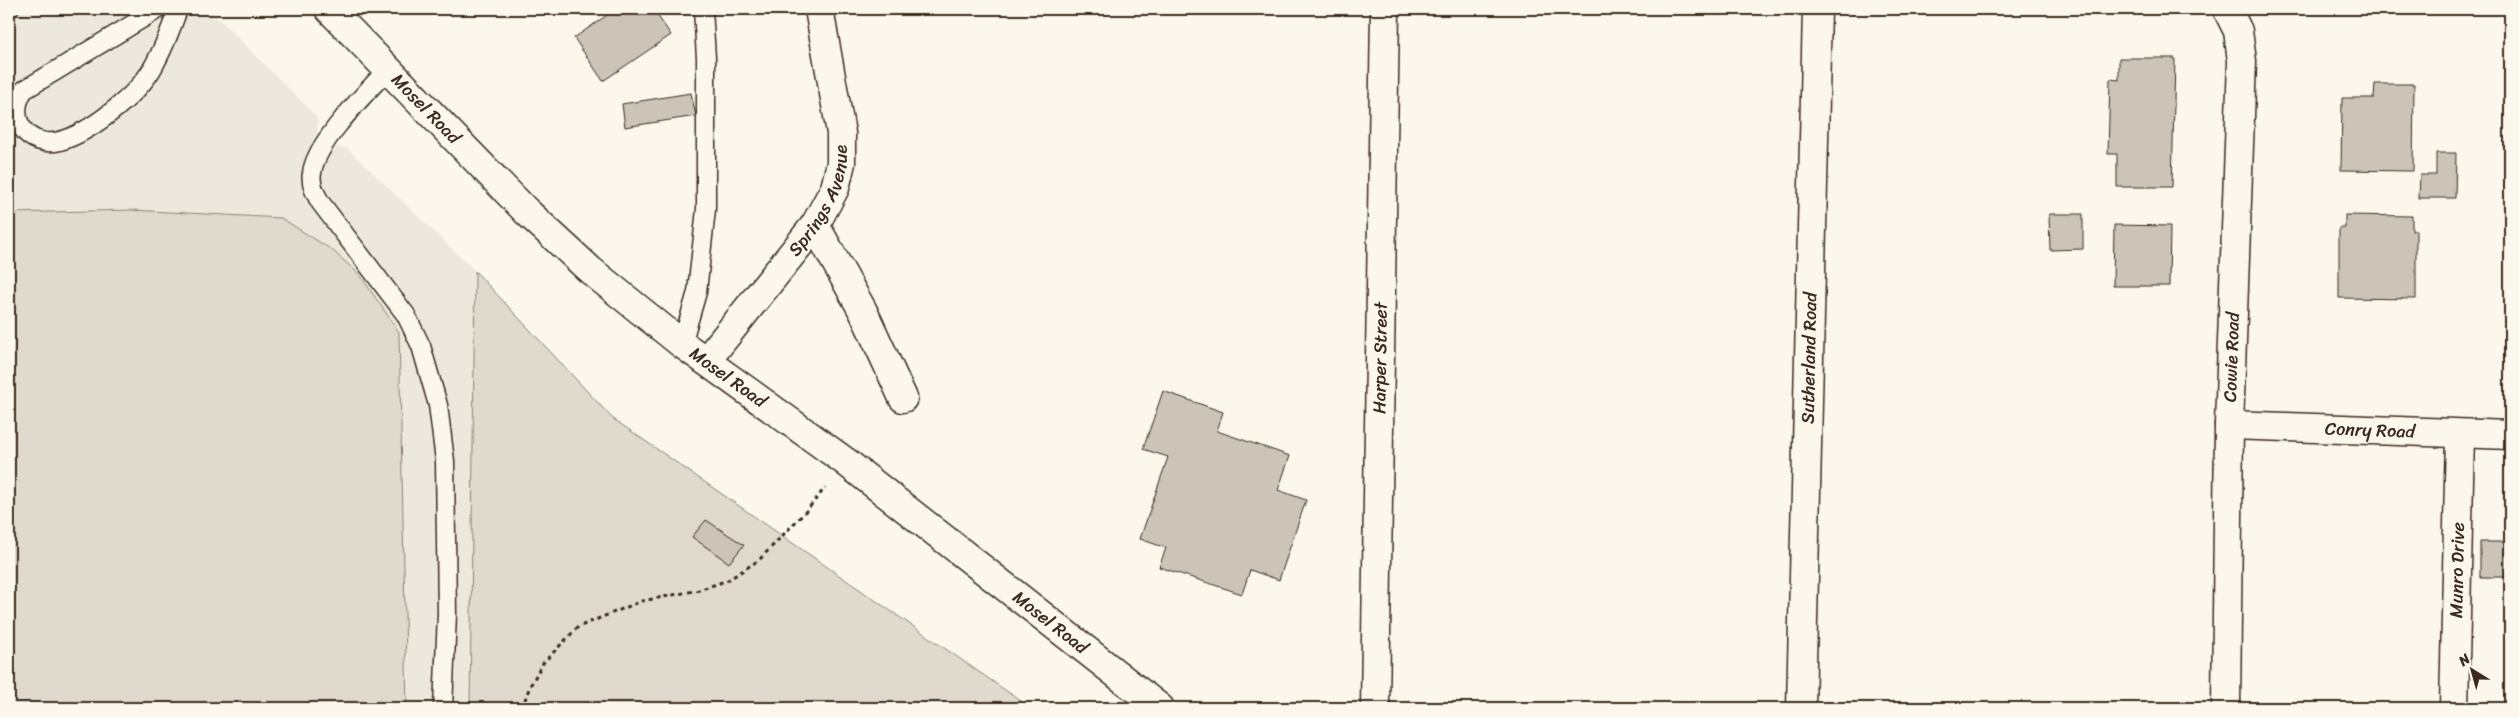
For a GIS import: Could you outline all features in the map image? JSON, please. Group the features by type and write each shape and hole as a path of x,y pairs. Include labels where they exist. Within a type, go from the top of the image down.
{"street":[{"name":"Mosel Road","path":"329,9 526,211 590,270 682,344 846,462 1160,708"},
{"name":"Springs Avenue","path":"706,361 814,225 835,188 841,163 841,133 819,9"},
{"name":"Harper Street","path":"1375,708 1384,9"},
{"name":"Sutherland Road","path":"1801,708 1817,9"},
{"name":"Cowie Road","path":"2226,708 2229,425 2242,61 2238,31 2227,9"},
{"path":"814,225 863,312 902,398"},
{"name":"Conry Road","path":"2229,425 2510,435"},
{"name":"Munro Drive","path":"2454,708 2460,434"}],"lane":[{"path":"158,9 24,90 16,108 18,122 25,132 43,140 60,141 77,135 115,108 152,70 170,33 178,9"},
{"path":"682,344 697,292 706,209 706,58 704,9"},
{"path":"388,69 346,116 316,156 311,174 313,188 320,202 406,315 421,346 438,405 445,461 447,614 444,708"}],"path":[{"path":"522,708 530,686 543,663 578,627 642,601 699,590 728,580 748,569 808,510 846,462"}],"shaded area":[{"path":"9,9 209,9 317,117 318,132 333,147 347,148 475,271 470,708 9,708"},
{"path":"131,210 281,218 332,250 360,275 399,332 407,708 9,708 9,213"},
{"path":"475,271 612,418 1031,708 470,708"}],"building":[{"path":"9,9 16,9 19,12 9,23"},
{"path":"616,9 653,9 671,35 603,81 574,38"},
{"path":"2119,58 2175,58 2172,187 2117,187 2117,154 2108,154 2110,79 2119,80"},
{"path":"2375,84 2414,84 2413,171 2341,170 2342,98 2374,98"},
{"path":"691,93 696,116 625,127 622,104"},
{"path":"2436,153 2456,153 2455,198 2419,198 2420,175 2436,175"},
{"path":"2049,214 2083,214 2083,249 2050,250"},
{"path":"2345,215 2412,216 2412,231 2416,230 2416,299 2339,298 2339,228 2345,228"},
{"path":"2114,225 2170,226 2169,286 2113,286"},
{"path":"1163,391 1223,412 1217,431 1290,456 1278,490 1306,500 1279,580 1250,570 1242,594 1159,567 1166,548 1140,539 1168,457 1143,449"},
{"path":"706,520 744,545 729,563 692,537"},
{"path":"2480,542 2510,542 2510,577 2480,577"}]}
